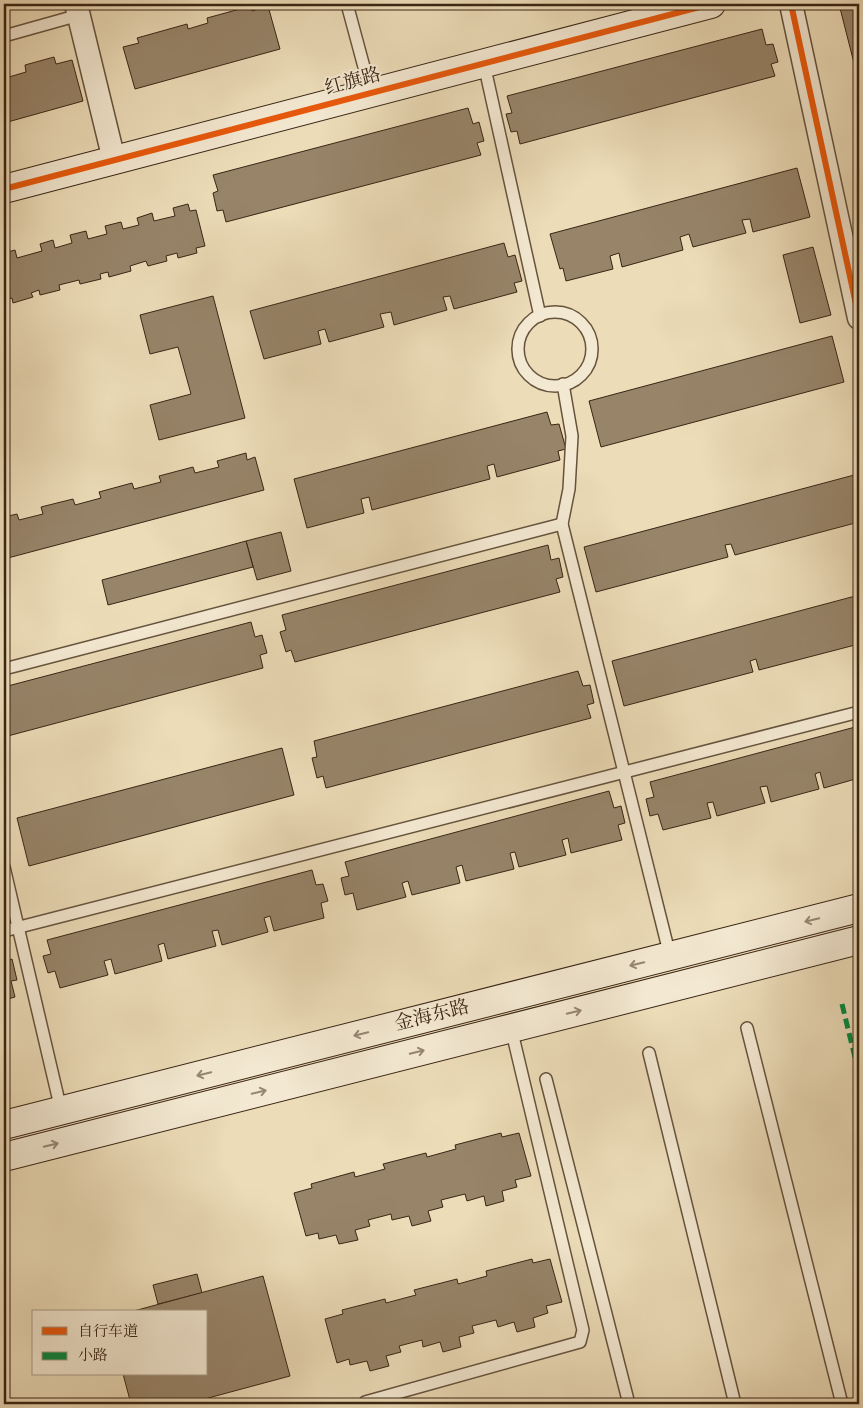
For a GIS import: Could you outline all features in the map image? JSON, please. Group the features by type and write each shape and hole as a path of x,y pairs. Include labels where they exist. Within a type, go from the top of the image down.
{"main road":[{"name":"红旗路","path":"4,189 711,4"},
{"name":"金海东路","path":"4,1125 859,908"},
{"name":"金海东路","path":"4,1156 859,940"}],"street":[{"path":"791,4 859,318"},
{"path":"78,9 114,160"}],"lane":[{"path":"347,4 371,93"},
{"path":"4,36 78,9"},
{"path":"484,63 540,316"},
{"path":"559,312 571,316 581,323 588,334 592,346 591,358 579,377 557,386 545,385 538,382 525,371 518,350 519,338 526,327 540,316 546,313 559,312"},
{"path":"564,384 572,436 569,490 562,524 670,956"},
{"path":"4,669 562,524"},
{"path":"4,931 859,712"},
{"path":"4,867 61,1110"},
{"path":"365,1402 580,1342 583,1330 511,1028"},
{"path":"747,1028 842,1404"},
{"path":"649,1053 734,1404"},
{"path":"546,1078 628,1404"}],"building":[{"path":"859,4 859,65 855,67 840,8"},
{"path":"251,6 252,11 268,6 280,49 135,89 123,47 139,43 137,38 187,24 188,29 208,23 207,18"},
{"path":"762,29 766,45 773,44 778,62 771,64 775,76 520,144 517,131 511,132 506,114 512,113 507,96"},
{"path":"54,57 56,64 72,60 83,101 4,123 4,70 7,69 9,77 26,72 25,65"},
{"path":"468,108 473,124 479,122 484,141 477,143 481,155 226,222 223,210 217,211 213,193 218,191 213,175"},
{"path":"797,168 810,217 753,232 750,219 742,220 746,233 693,247 689,234 680,237 683,250 622,267 619,253 610,256 613,269 566,281 563,268 560,269 550,234"},
{"path":"188,204 190,211 196,210 205,246 196,248 197,253 178,258 177,253 166,256 167,261 148,266 146,261 130,266 131,271 109,277 108,272 100,274 101,279 80,284 79,280 59,285 60,290 40,295 39,290 31,293 33,297 13,303 12,298 4,300 4,253 15,250 17,258 42,251 40,244 53,240 55,248 72,243 70,235 86,231 88,239 107,234 105,226 121,222 123,229 139,225 137,218 152,213 154,221 175,216 173,208"},
{"path":"504,243 508,257 515,255 522,281 514,283 517,292 454,309 450,296 443,297 447,310 394,325 391,312 380,314 384,327 329,342 325,329 318,331 321,344 264,359 250,311"},
{"path":"813,247 831,315 800,323 783,255"},
{"path":"213,296 245,418 159,440 150,405 191,394 178,347 150,354 140,315"},
{"path":"832,336 844,382 601,447 589,401"},
{"path":"547,412 551,425 559,424 566,449 558,451 560,460 497,477 494,464 487,466 490,479 372,510 369,497 361,499 364,513 307,528 294,479"},
{"path":"246,453 247,460 255,457 264,490 4,559 4,517 17,514 19,520 43,514 41,507 73,499 75,505 101,498 99,492 132,483 134,489 161,482 159,476 193,467 195,473 219,467 217,461"},
{"path":"858,474 859,522 735,555 731,544 725,545 728,557 596,592 584,547"},
{"path":"281,532 291,571 257,580 246,541"},
{"path":"246,541 253,567 108,605 102,580"},
{"path":"548,545 551,560 559,558 563,577 556,579 560,592 295,662 291,650 286,652 280,632 286,630 282,615"},
{"path":"859,595 859,644 759,670 756,659 750,661 753,672 624,706 612,661"},
{"path":"251,622 255,637 262,635 267,653 260,655 263,668 4,737 4,687"},
{"path":"578,671 583,686 590,685 594,703 587,705 591,718 326,788 323,776 317,778 312,758 317,757 314,741"},
{"path":"859,726 859,778 824,788 820,772 815,774 819,789 771,802 767,786 760,787 765,803 717,816 713,802 707,803 711,818 663,830 658,814 650,816 646,799 654,797 650,782"},
{"path":"282,748 294,795 29,866 17,818"},
{"path":"609,791 614,808 621,806 625,823 618,825 622,840 571,853 568,838 562,840 566,855 519,867 515,852 510,853 514,869 466,881 462,865 456,867 460,883 412,895 408,881 402,883 406,897 357,910 353,893 345,895 341,878 349,876 345,862"},
{"path":"312,870 316,885 323,884 328,901 321,903 324,918 274,931 270,916 264,918 268,932 222,945 218,930 212,931 216,946 168,959 164,943 158,945 162,961 115,974 111,959 104,961 108,975 60,988 55,971 48,973 43,956 51,954 47,940"},
{"path":"4,952 6,961 12,959 17,980 11,981 15,997 4,1000"},
{"path":"501,1133 502,1137 519,1133 531,1176 515,1180 517,1187 502,1191 504,1201 486,1206 484,1196 467,1201 465,1194 441,1200 443,1207 428,1211 431,1221 412,1226 409,1216 392,1220 391,1214 368,1220 370,1226 355,1230 358,1240 339,1244 336,1235 319,1239 318,1233 306,1236 294,1193 312,1188 311,1184 354,1172 355,1177 385,1169 383,1164 426,1153 427,1157 456,1149 455,1145"},
{"path":"532,1259 533,1263 550,1259 562,1302 546,1306 548,1313 533,1318 535,1327 517,1332 514,1322 498,1327 496,1320 472,1326 474,1333 459,1337 461,1347 443,1352 440,1342 423,1347 422,1340 399,1346 401,1352 386,1356 389,1366 370,1371 367,1361 350,1365 349,1359 337,1363 325,1319 343,1314 342,1310 385,1299 386,1303 416,1295 414,1290 457,1279 458,1284 487,1276 486,1271"},
{"path":"197,1274 202,1293 158,1304 153,1285"},
{"path":"263,1276 290,1376 186,1404 131,1404 124,1376 208,1376 208,1310 137,1310"}],"marked path":[{"path":"842,1004 859,1074"}],"cycle path":[{"path":"4,189 711,4"},
{"path":"791,4 859,318"}]}
